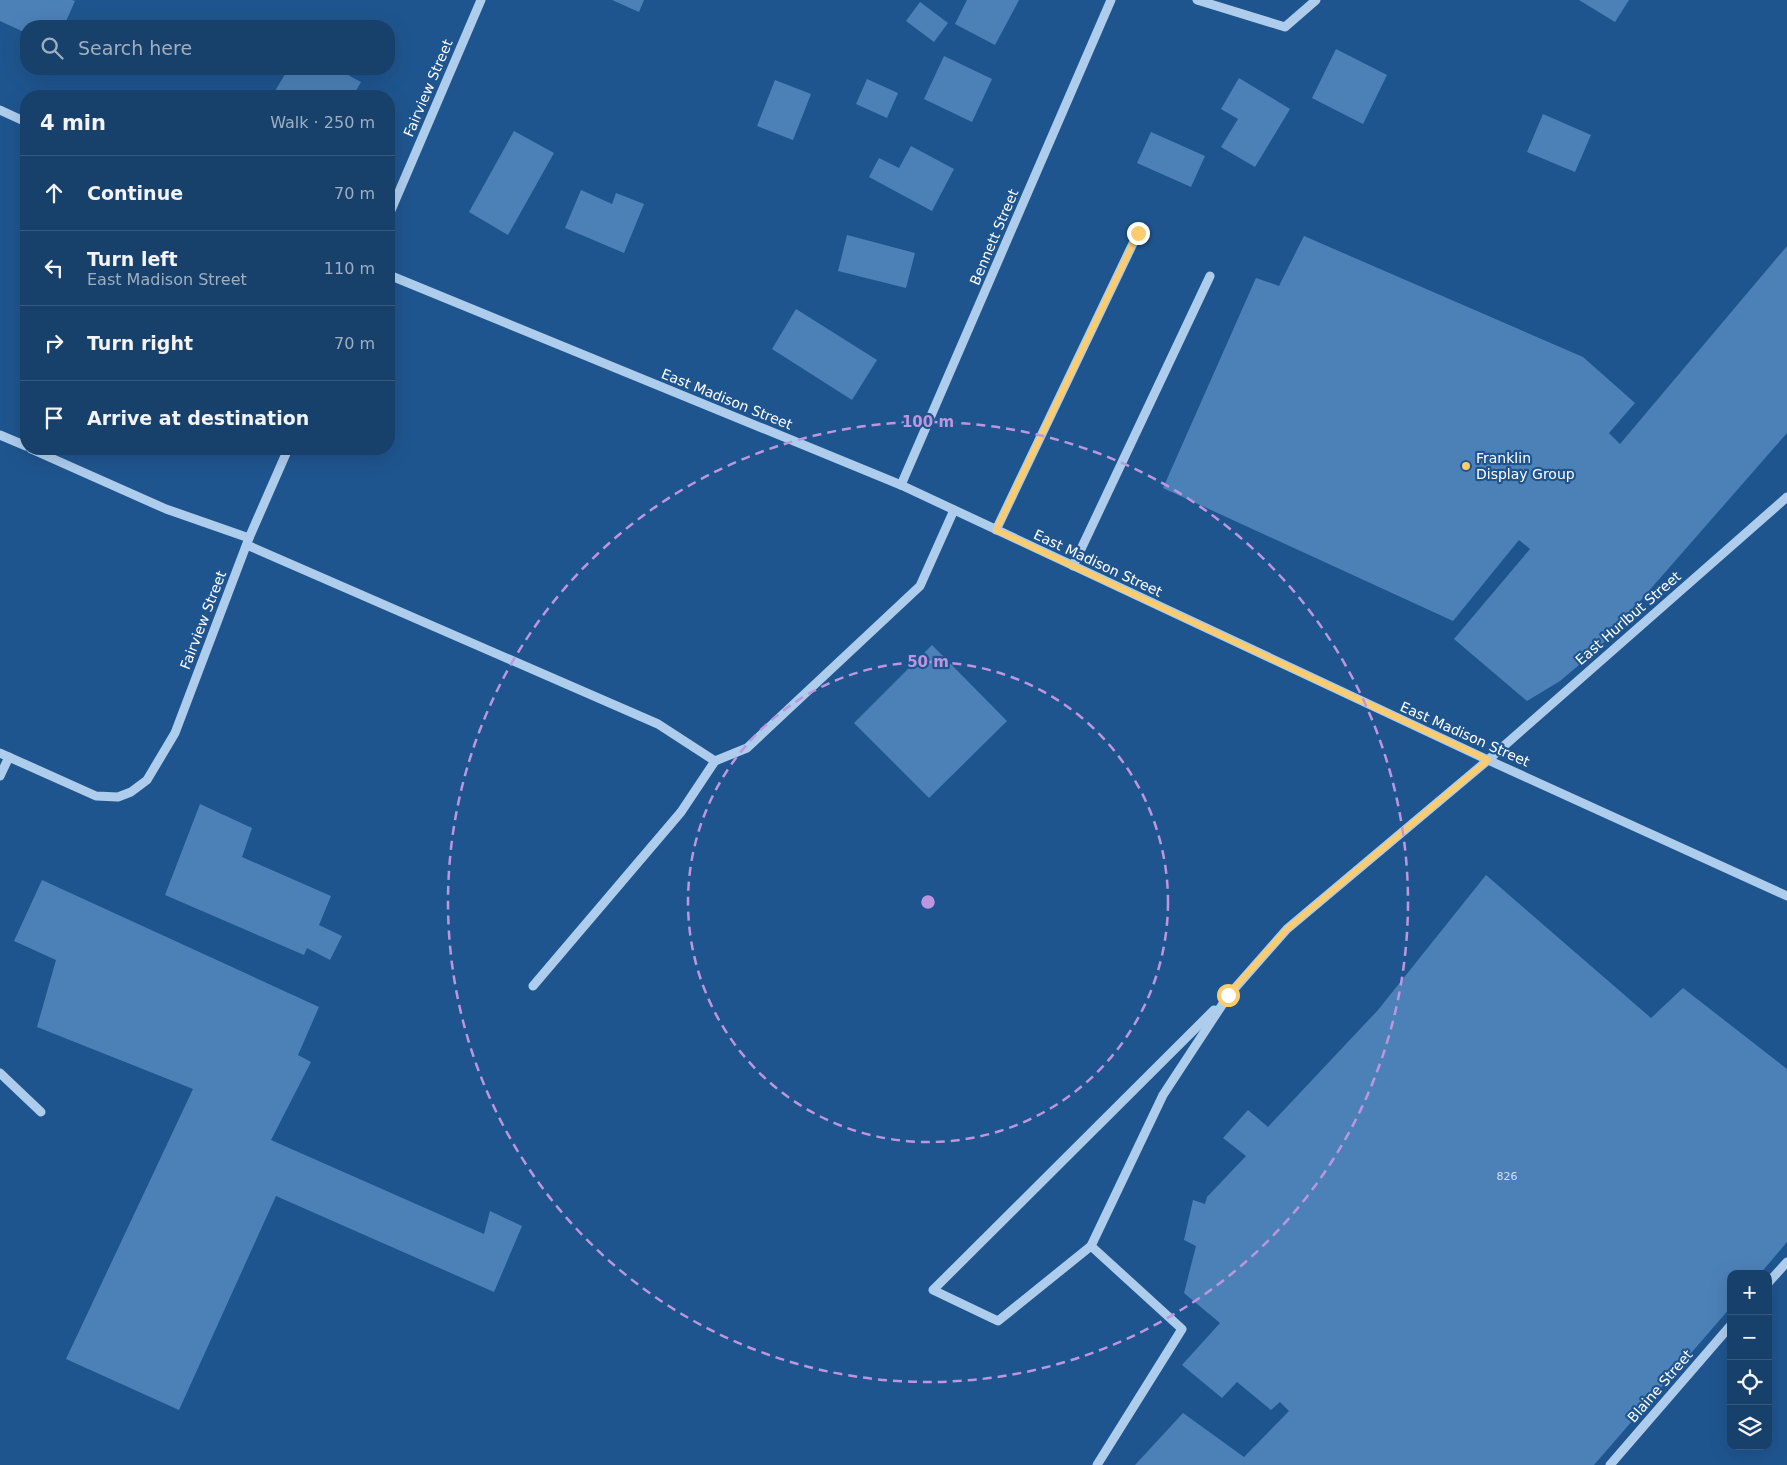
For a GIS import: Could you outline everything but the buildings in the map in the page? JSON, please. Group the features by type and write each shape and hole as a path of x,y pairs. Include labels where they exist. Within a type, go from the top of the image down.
{"street":[{"name":"Fairview Street","path":"395,201 481,0"},
{"name":"Bennett Street","path":"901,485 1112,0"},
{"path":"1198,0 1285,27 1316,0"},
{"path":"0,110 20,119"},
{"path":"996,530 1138,233"},
{"path":"1073,566 1210,276"},
{"name":"East Madison Street","path":"395,277 901,485 1488,760 1787,896"},
{"path":"0,435 20,443"},
{"path":"44,455 166,509 248,541 658,724 716,761"},
{"name":"Fairview Street","path":"4,755 96,796 118,797 131,792 147,780 175,733 248,541 285,455"},
{"name":"East Hurlbut Street","path":"1228,995 1287,929 1488,760 1787,497"},
{"path":"533,986 681,812 716,761 747,748 920,586 954,510"},
{"path":"0,776 4,755"},
{"path":"1228,995 1163,1095 1092,1246 998,1321 933,1290 1228,995"},
{"path":"0,1073 41,1112"},
{"path":"1092,1246 1182,1329 1097,1465"},
{"path":"1772,1279 1787,1262"},
{"name":"Blaine Street","path":"1610,1465 1727,1330"}],"place":[{"name":"Franklin Display Group","path":"1466,466"}],"route":[{"path":"1138,233 996,530 1488,760 1287,929 1228,995"}]}
